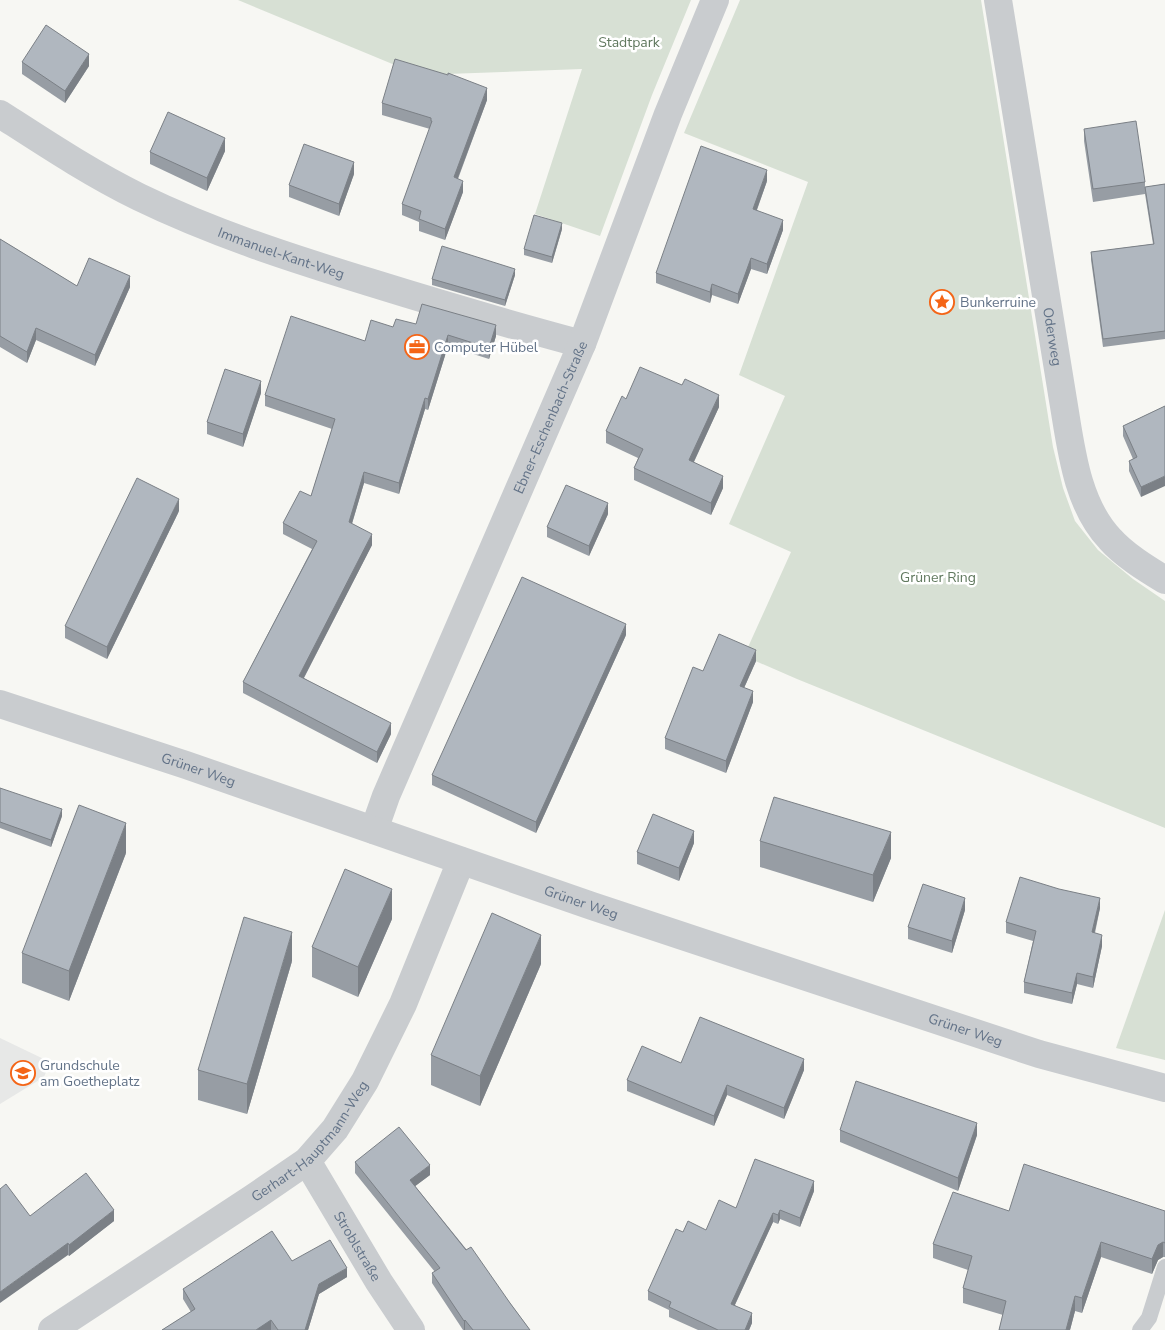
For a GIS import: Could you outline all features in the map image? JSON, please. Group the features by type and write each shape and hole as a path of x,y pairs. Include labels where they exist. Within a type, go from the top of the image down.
{"street":[{"name":"Ebner-Eschenbach-Straße","path":"374,830 386,796 582,344 668,114 715,0"},
{"name":"Oderweg","path":"998,0 1070,443 1080,483 1091,513 1110,540 1165,580"},
{"name":"Immanuel-Kant-Weg","path":"0,114 75,162 138,197 205,227 276,253 494,320 582,344"},
{"name":"Grüner Weg","path":"0,704 186,765 592,906 1039,1054 1165,1088"},
{"name":"Gerhart-Hauptmann-Weg","path":"52,1330 307,1161 334,1129 365,1081 403,1004 461,861"},
{"name":"Stroblstraße","path":"307,1161 379,1282 411,1330"}],"lane":[{"path":"1140,1330 1149,1318 1165,1267"}],"shaded area":[{"name":"Grundschule am Goetheplatz","path":"0,1038 50,1062 44,1077 0,1104"}],"green space":[{"name":"Stadtpark","path":"238,0 691,0 652,95 600,236 535,214 582,69 419,75"},
{"name":"Grüner Ring","path":"740,0 981,0 1053,447 1063,488 1075,521 1098,550 1133,579 1165,601 1165,828 744,656 791,552 729,524 785,396 739,375 808,182 684,133"},
{"path":"1165,910 1165,1060 1116,1048"}],"building":[{"path":"46,25 89,54 65,91 22,62"},
{"path":"395,59 448,75 448,73 487,88 454,177 463,181 445,229 419,219 421,211 402,204 432,121 431,118 382,103"},
{"path":"168,112 225,138 207,178 150,152"},
{"path":"1136,121 1145,182 1093,189 1084,129"},
{"path":"304,144 354,162 339,204 289,185"},
{"path":"701,146 767,170 753,209 783,220 767,264 751,258 738,294 712,284 710,292 656,273"},
{"path":"1165,184 1165,331 1103,339 1091,252 1154,244 1145,187"},
{"path":"534,215 562,223 552,257 524,249"},
{"path":"0,239 77,286 89,258 130,276 95,355 36,328 27,352 0,336"},
{"path":"442,246 515,269 505,300 432,279"},
{"path":"422,304 496,325 489,348 448,335 428,399 425,398 399,483 364,472 349,522 372,534 299,676 391,723 377,752 243,682 317,541 283,523 300,491 311,496 335,419 265,395 291,316 365,341 371,320 393,327 396,319 416,324"},
{"path":"640,367 682,385 685,379 719,395 689,460 723,476 711,503 634,468 643,449 606,431 622,396 626,399"},
{"path":"225,369 261,381 243,434 207,422"},
{"path":"1165,406 1165,476 1141,487 1129,461 1137,457 1123,426"},
{"path":"137,478 179,499 107,647 65,626"},
{"path":"566,485 608,503 589,546 547,527"},
{"path":"522,577 626,624 536,822 432,775"},
{"path":"719,634 756,650 740,686 753,691 726,761 665,738 693,667 703,671"},
{"path":"0,788 62,809 51,840 0,822"},
{"path":"774,797 891,832 873,875 760,841"},
{"path":"79,805 126,823 69,971 22,953"},
{"path":"653,814 694,831 679,868 637,852"},
{"path":"345,869 392,889 358,967 312,947"},
{"path":"1020,877 1059,889 1100,898 1092,932 1102,935 1093,977 1077,973 1072,993 1024,982 1036,931 1006,922"},
{"path":"923,884 965,898 952,941 908,927"},
{"path":"492,913 541,935 480,1076 431,1055"},
{"path":"244,917 292,932 247,1084 198,1070"},
{"path":"700,1017 804,1059 784,1108 727,1085 714,1116 627,1080 642,1046 681,1063"},
{"path":"856,1081 977,1123 958,1178 840,1130"},
{"path":"399,1127 430,1165 410,1180 466,1250 471,1247 530,1330 473,1330 464,1321 432,1273 440,1268 355,1162"},
{"path":"755,1159 814,1181 800,1218 780,1210 778,1215 773,1213 731,1304 752,1313 745,1330 718,1330 669,1307 671,1302 648,1291 676,1229 683,1232 688,1221 706,1230 719,1200 736,1208"},
{"path":"1024,1164 1165,1211 1165,1243 1163,1242 1158,1245 1152,1259 1101,1242 1082,1298 1075,1296 1066,1330 999,1330 1006,1301 963,1288 972,1256 933,1244 953,1192 1009,1211"},
{"path":"86,1173 114,1210 69,1245 68,1243 0,1292 0,1189 6,1184 30,1216"},
{"path":"272,1231 292,1261 330,1240 347,1268 319,1284 305,1330 278,1330 271,1320 256,1330 162,1330 195,1309 183,1289"}],"place":[{"name":"Bunkerruine","path":"942,302"},
{"name":"Computer Hübel","path":"417,347"},
{"name":"Grundschule am Goetheplatz","path":"23,1073"}]}
